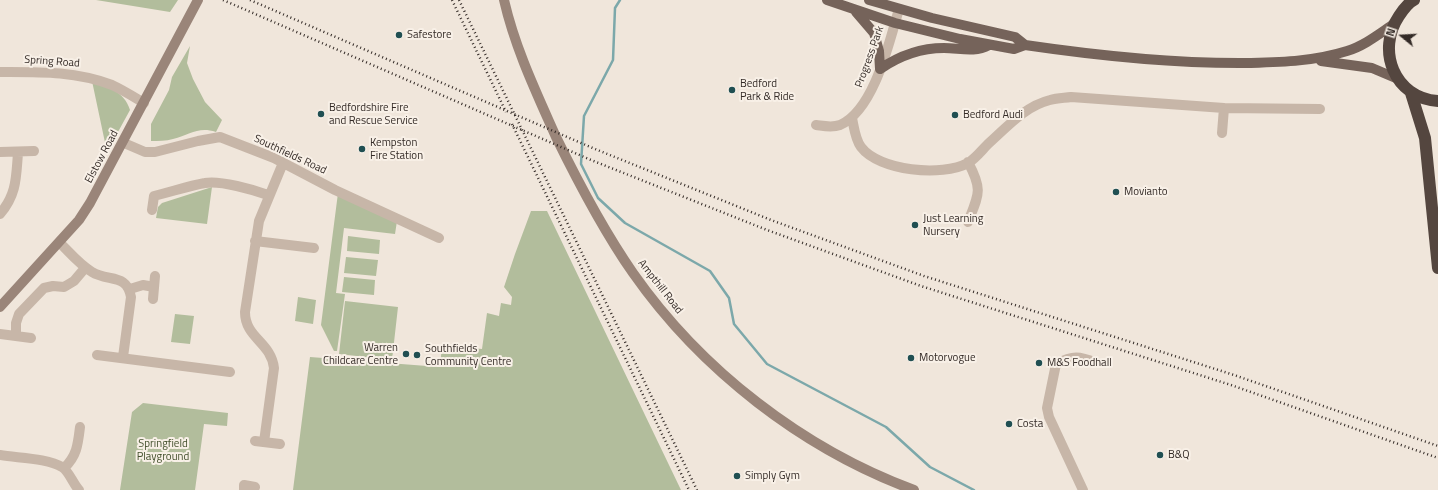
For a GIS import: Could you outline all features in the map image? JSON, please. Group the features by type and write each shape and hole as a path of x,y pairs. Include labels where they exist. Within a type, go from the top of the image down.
{"highway":[{"path":"1412,1 1394,24 1389,36 1389,50 1392,66 1400,84 1411,92 1438,101"},
{"path":"1411,92 1425,138 1438,268"}],"main road":[{"name":"Elstow Road","path":"0,307 80,220 94,199 198,0"},
{"name":"Ampthill Road","path":"504,0 512,30 528,74 579,183 621,255 662,310 713,364 771,412 800,432 847,460 886,479 914,490"},
{"path":"827,0 894,23 989,46 1014,49 1024,45 1151,61 1217,64 1315,60 1372,68 1398,79"},
{"path":"869,0 899,9 1015,37 1024,45"},
{"path":"854,10 874,33 879,51 880,68 894,59 917,51 945,48 979,50 989,46"},
{"path":"1315,60 1348,51 1362,45 1394,24"}],"street":[{"name":"Progress Park","path":"816,125 828,127 839,126 852,118 863,107 880,68 899,9"},
{"name":"Spring Road","path":"0,72 49,72 74,74 114,86 144,103"},
{"path":"852,118 855,135 860,146 869,155 886,163 913,169 939,171 968,162 1013,122 1030,109 1049,100 1071,97 1224,108 1320,109"},
{"path":"1222,133 1224,108"},
{"name":"Southfields Road","path":"124,143 145,152 155,152 220,137 283,163 336,190 439,238"},
{"path":"0,152 18,153 34,151"},
{"path":"0,214 7,206 15,189 18,153"},
{"path":"968,162 977,180 978,191 968,222"},
{"path":"280,444 260,441 274,368 269,349 250,331 245,323 245,312 259,221 268,195 283,163"},
{"path":"152,210 154,196 175,192 206,182 251,189 268,195"},
{"path":"255,241 314,248"},
{"path":"60,242 85,268 95,274 124,282 130,289 131,298 123,357"},
{"path":"16,336 16,323 19,314 44,288 53,286 64,287 74,281 85,268"},
{"path":"152,299 155,276"},
{"path":"130,289 143,285 154,287"},
{"path":"0,334 31,338"},
{"path":"97,355 123,357 230,372"},
{"path":"1083,490 1077,485 1049,417 1047,408 1048,397 1056,364 1067,358 1081,357 1097,363"},
{"path":"64,468 72,460 78,450 80,427"},
{"path":"0,455 52,462 64,468 72,483 79,490"},
{"path":"244,490 244,485 254,487"}],"green space":[{"path":"96,0 178,0 170,12"},
{"path":"190,46 187,63 193,79 205,102 222,120 216,132 204,130 170,140 151,141 151,124 169,90 172,77"},
{"path":"92,81 110,88 120,94 124,98 130,110 107,152"},
{"path":"212,187 207,224 156,218 158,207 162,203"},
{"path":"338,193 397,221 395,234 344,228 336,293 345,294 337,351 334,351 321,325"},
{"path":"531,211 547,211 681,490 293,490 310,357 440,367 442,345 482,349 487,313 499,316 501,303 511,305 512,297 504,287"},
{"path":"348,236 380,240 379,254 347,251"},
{"path":"346,257 378,260 376,276 344,273"},
{"path":"344,277 375,280 374,295 342,292"},
{"path":"298,297 316,300 313,324 295,321"},
{"path":"345,301 398,307 392,360 339,354"},
{"path":"175,314 194,316 190,344 171,342"},
{"name":"Springfield Playground","path":"143,403 228,413 227,426 204,424 195,490 120,490 132,412"}],"waterway":[{"path":"620,0 615,8 613,60 584,116 581,164 598,198 625,223 710,271 729,298 734,324 767,364 886,427 930,467 974,490"}],"railway":[{"path":"223,0 591,160 767,230 921,286 1231,385 1438,458"},
{"path":"250,0 595,149 771,220 924,276 1234,375 1438,446"},
{"path":"452,0 506,112"},
{"path":"459,0 697,490"},
{"path":"512,124 689,490"}],"place":[{"name":"Safestore","path":"399,35"},
{"name":"Bedford Park & Ride","path":"732,90"},
{"name":"Bedfordshire Fire and Rescue Service","path":"321,114"},
{"name":"Bedford Audi","path":"955,115"},
{"name":"Kempston Fire Station","path":"362,149"},
{"name":"Movianto","path":"1116,192"},
{"name":"Just Learning Nursery","path":"915,225"},
{"name":"Warren Childcare Centre","path":"406,354"},
{"name":"Southfields Community Centre","path":"417,355"},
{"name":"Motorvogue","path":"911,358"},
{"name":"M&S Foodhall","path":"1039,363"},
{"name":"Costa","path":"1009,424"},
{"name":"B&Q","path":"1160,455"},
{"name":"Simply Gym","path":"737,476"}]}
